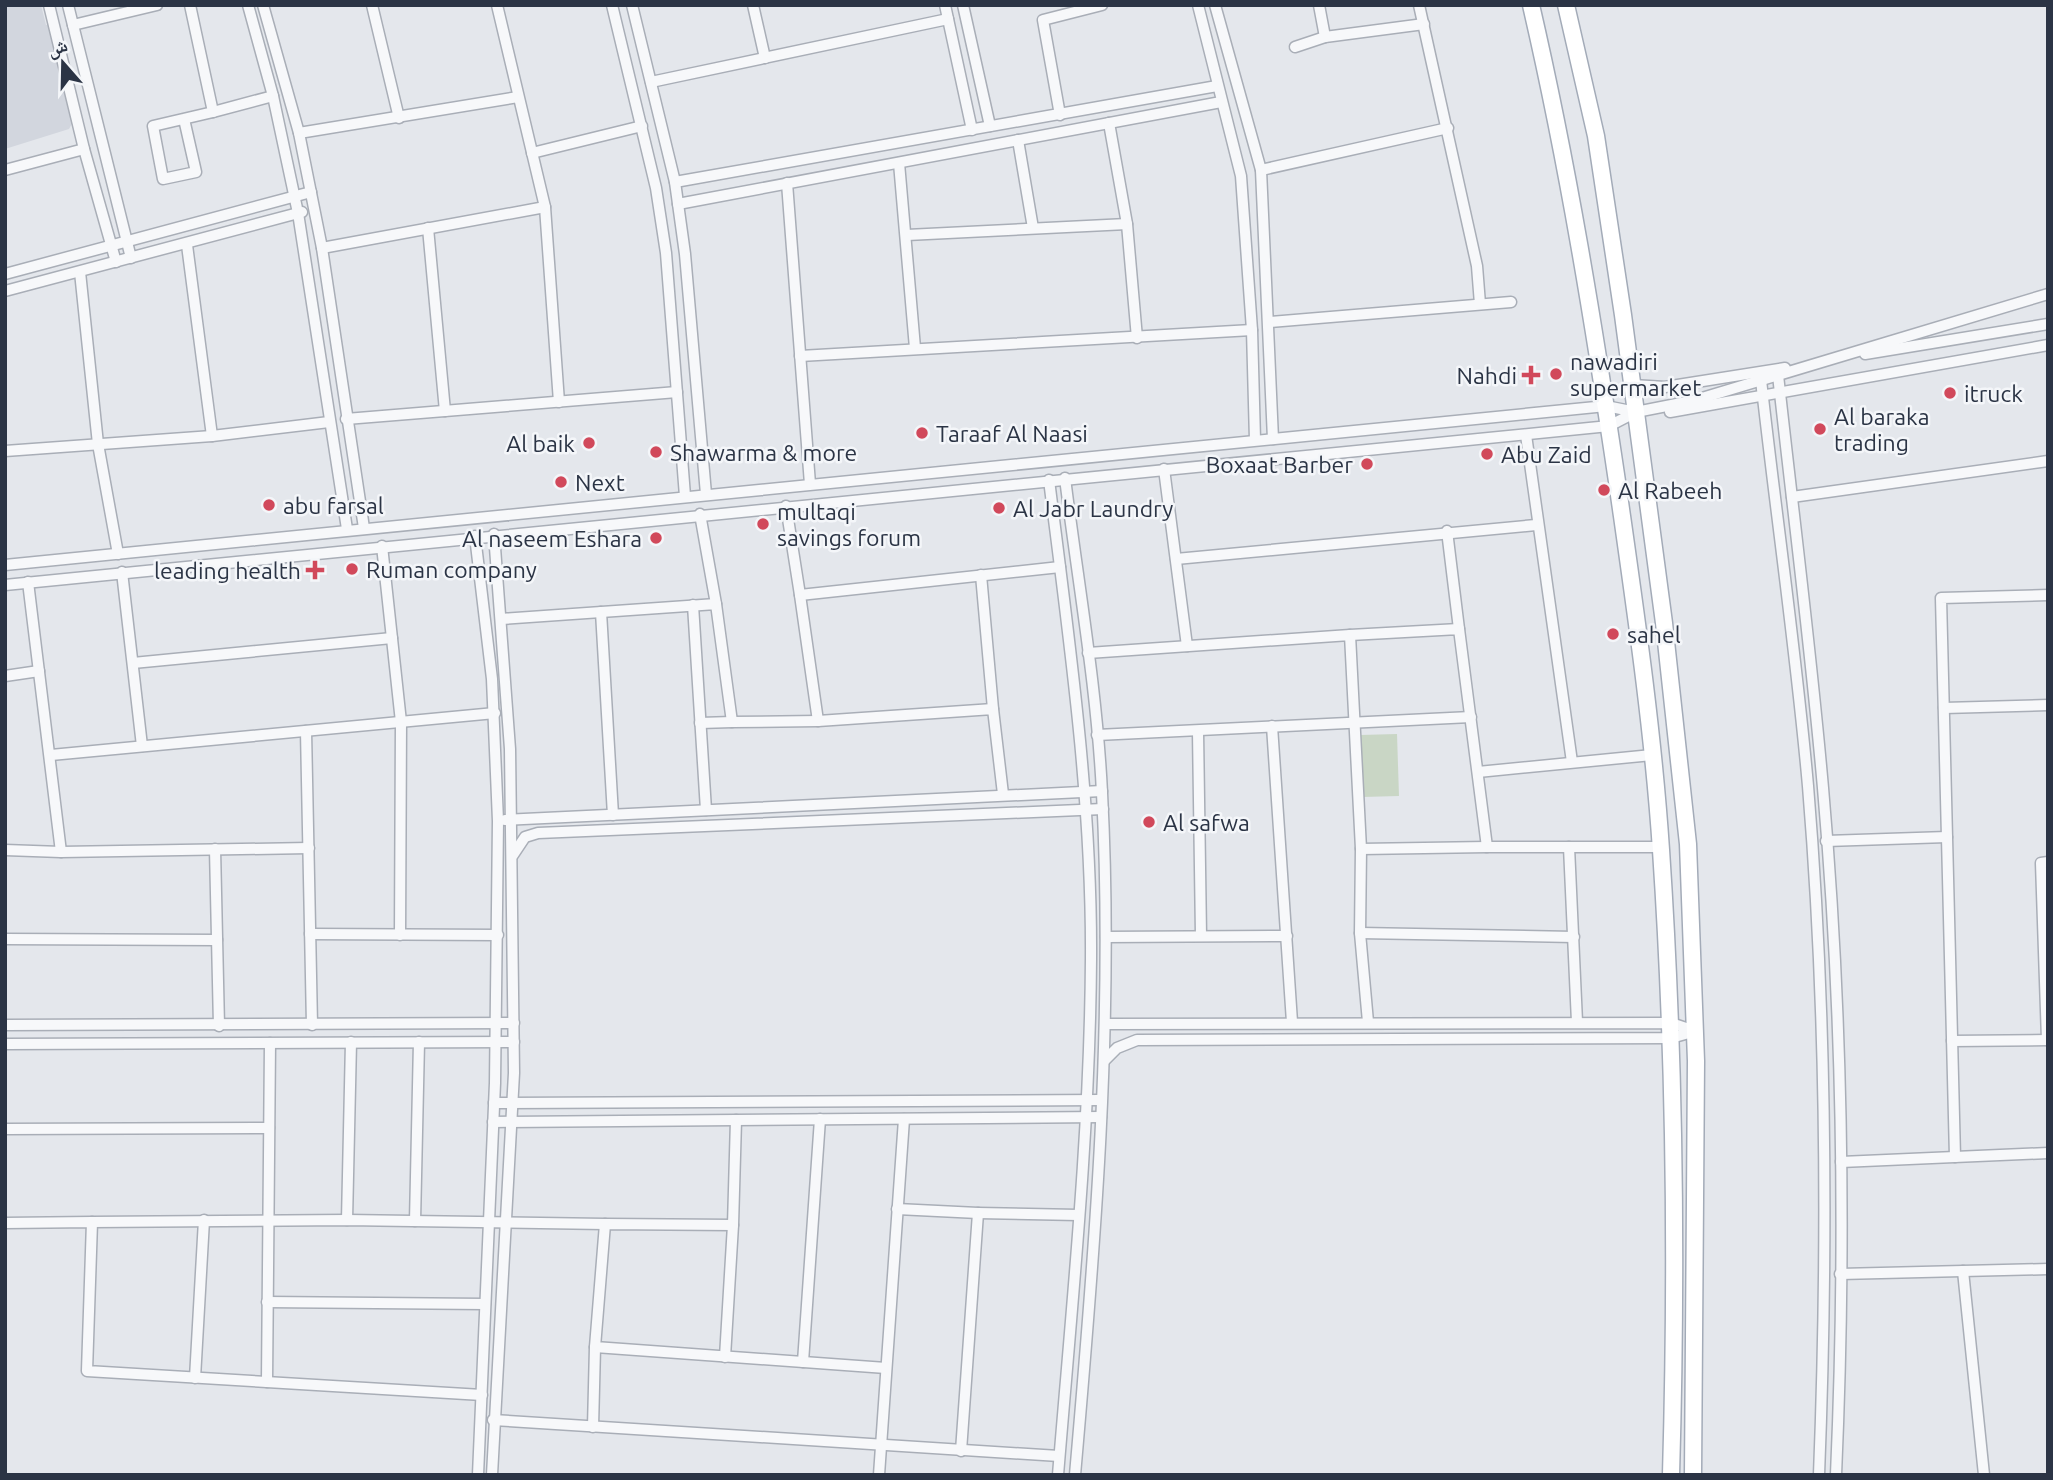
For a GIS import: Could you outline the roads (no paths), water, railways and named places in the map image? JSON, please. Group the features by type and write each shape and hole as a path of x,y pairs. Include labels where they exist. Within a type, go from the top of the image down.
{"main road":[{"path":"1531,5 1559,127 1606,406 1652,755 1661,846 1671,1030 1675,1360 1671,1475"},
{"path":"1566,5 1596,136 1633,385 1678,735 1688,844 1696,1031 1693,1475"}],"street":[{"path":"49,5 84,149 116,262"},
{"path":"68,5 131,258"},
{"path":"73,25 157,5"},
{"path":"190,5 213,112"},
{"path":"248,5 274,96 298,213 347,529"},
{"path":"263,5 299,134 322,248 364,528"},
{"path":"372,5 399,118"},
{"path":"496,5 545,206 559,402"},
{"path":"612,5 642,126 666,253 685,496"},
{"path":"632,5 675,182 706,494"},
{"path":"753,5 765,58"},
{"path":"945,5 972,130"},
{"path":"963,5 990,127"},
{"path":"1060,115 1043,20 1102,5"},
{"path":"1198,5 1241,176 1252,330 1255,440"},
{"path":"1215,5 1261,170 1270,322 1273,439"},
{"path":"1319,5 1325,37"},
{"path":"1419,5 1477,266 1480,304"},
{"path":"651,82 948,19"},
{"path":"1295,47 1325,37 1424,24"},
{"path":"675,182 1217,86"},
{"path":"184,119 196,172 163,179 153,126 274,96"},
{"path":"299,134 518,97"},
{"path":"678,204 1221,102"},
{"path":"1109,123 1127,224 1137,338"},
{"path":"532,153 642,126"},
{"path":"1261,170 1448,128"},
{"path":"1018,140 1033,228"},
{"path":"5,170 84,149"},
{"path":"899,163 915,348"},
{"path":"787,183 810,484"},
{"path":"5,274 311,192"},
{"path":"322,248 545,206"},
{"path":"5,291 313,210"},
{"path":"907,235 1127,224"},
{"path":"428,229 444,411"},
{"path":"187,245 212,436"},
{"path":"80,272 98,444 118,554"},
{"path":"5,585 494,534 1609,426 1636,412 1692,401 2048,294"},
{"path":"1270,322 1511,302"},
{"path":"1633,385 1665,387 2048,324"},
{"path":"800,355 1252,330"},
{"path":"1669,412 2048,345"},
{"path":"1778,375 1826,841 1841,1162 1836,1475"},
{"path":"1761,380 1808,785 1820,988 1826,1157 1819,1475"},
{"path":"346,419 677,393"},
{"path":"5,565 1606,406 1636,412"},
{"path":"5,451 212,436 329,422"},
{"path":"1526,435 1536,524 1572,762"},
{"path":"1792,497 2048,461"},
{"path":"1164,469 1187,646"},
{"path":"1065,478 1097,735 1103,809 1106,937 1104,1061 1091,1291 1075,1475"},
{"path":"1049,480 1084,792 1091,957 1078,1215 1058,1475"},
{"path":"786,506 818,721"},
{"path":"699,514 716,604 732,722"},
{"path":"1175,559 1536,524"},
{"path":"1447,531 1487,847"},
{"path":"492,1475 514,1042 510,749 494,534"},
{"path":"475,536 495,713 498,821 494,1103 478,1475"},
{"path":"382,546 401,722 400,935"},
{"path":"800,595 1060,568"},
{"path":"122,572 142,746"},
{"path":"981,575 1003,794"},
{"path":"28,582 61,852"},
{"path":"1955,1157 1941,598 2048,595"},
{"path":"501,619 716,604"},
{"path":"693,605 706,810"},
{"path":"601,612 613,815"},
{"path":"1088,653 1459,629"},
{"path":"1350,635 1361,849 1360,933 1368,1022"},
{"path":"133,663 392,638"},
{"path":"5,676 40,671"},
{"path":"1944,708 2048,705"},
{"path":"700,723 818,721 993,709"},
{"path":"51,755 495,713"},
{"path":"1097,735 1471,717"},
{"path":"1272,726 1292,1022"},
{"path":"306,731 312,1025"},
{"path":"1198,732 1201,935"},
{"path":"1478,772 1652,755"},
{"path":"498,821 1102,791"},
{"path":"512,858 525,838 538,833 1103,809"},
{"path":"1826,841 1947,837"},
{"path":"1361,849 1661,846"},
{"path":"1569,847 1577,1022"},
{"path":"5,850 61,852 309,848"},
{"path":"215,849 219,1026"},
{"path":"1952,1041 2047,1040 2041,863 2048,862"},
{"path":"1360,933 1574,937"},
{"path":"310,934 498,935"},
{"path":"1106,937 1287,936"},
{"path":"5,939 217,940"},
{"path":"1105,1024 1577,1022 1696,1031"},
{"path":"5,1025 513,1023"},
{"path":"1104,1061 1117,1048 1138,1040 1671,1030"},
{"path":"346,1220 351,1042"},
{"path":"415,1221 419,1042"},
{"path":"5,1044 514,1042"},
{"path":"267,1382 270,1043"},
{"path":"494,1103 1101,1100"},
{"path":"493,1122 1101,1117"},
{"path":"803,1362 820,1119"},
{"path":"879,1475 904,1119"},
{"path":"725,1357 736,1120"},
{"path":"5,1129 269,1128"},
{"path":"1841,1162 2048,1153"},
{"path":"897,1209 1078,1215"},
{"path":"961,1451 978,1213"},
{"path":"195,1378 204,1220"},
{"path":"5,1223 346,1220 733,1225"},
{"path":"92,1222 87,1371 482,1395"},
{"path":"593,1427 605,1224"},
{"path":"1840,1274 2048,1269"},
{"path":"1963,1271 1984,1475"},
{"path":"267,1302 485,1304"},
{"path":"596,1347 886,1368"},
{"path":"494,1420 881,1447 1059,1456"}],"place":[{"name":"nawadiri supermarket","path":"1556,374"},
{"name":"Nahdi","path":"1531,375"},
{"name":"itruck","path":"1950,393"},
{"name":"Al baraka trading","path":"1820,429"},
{"name":"Taraaf Al Naasi","path":"922,433"},
{"name":"Al baik","path":"589,443"},
{"name":"Shawarma & more","path":"656,452"},
{"name":"Abu Zaid","path":"1487,454"},
{"name":"Boxaat Barber","path":"1367,464"},
{"name":"Next","path":"561,482"},
{"name":"Al Rabeeh","path":"1604,490"},
{"name":"abu farsal","path":"269,505"},
{"name":"Al Jabr Laundry","path":"999,508"},
{"name":"multaqi savings forum","path":"763,524"},
{"name":"Al naseem Eshara","path":"656,538"},
{"name":"Ruman company","path":"352,569"},
{"name":"leading health","path":"315,570"},
{"name":"sahel","path":"1613,634"},
{"name":"Al safwa","path":"1149,822"}]}
